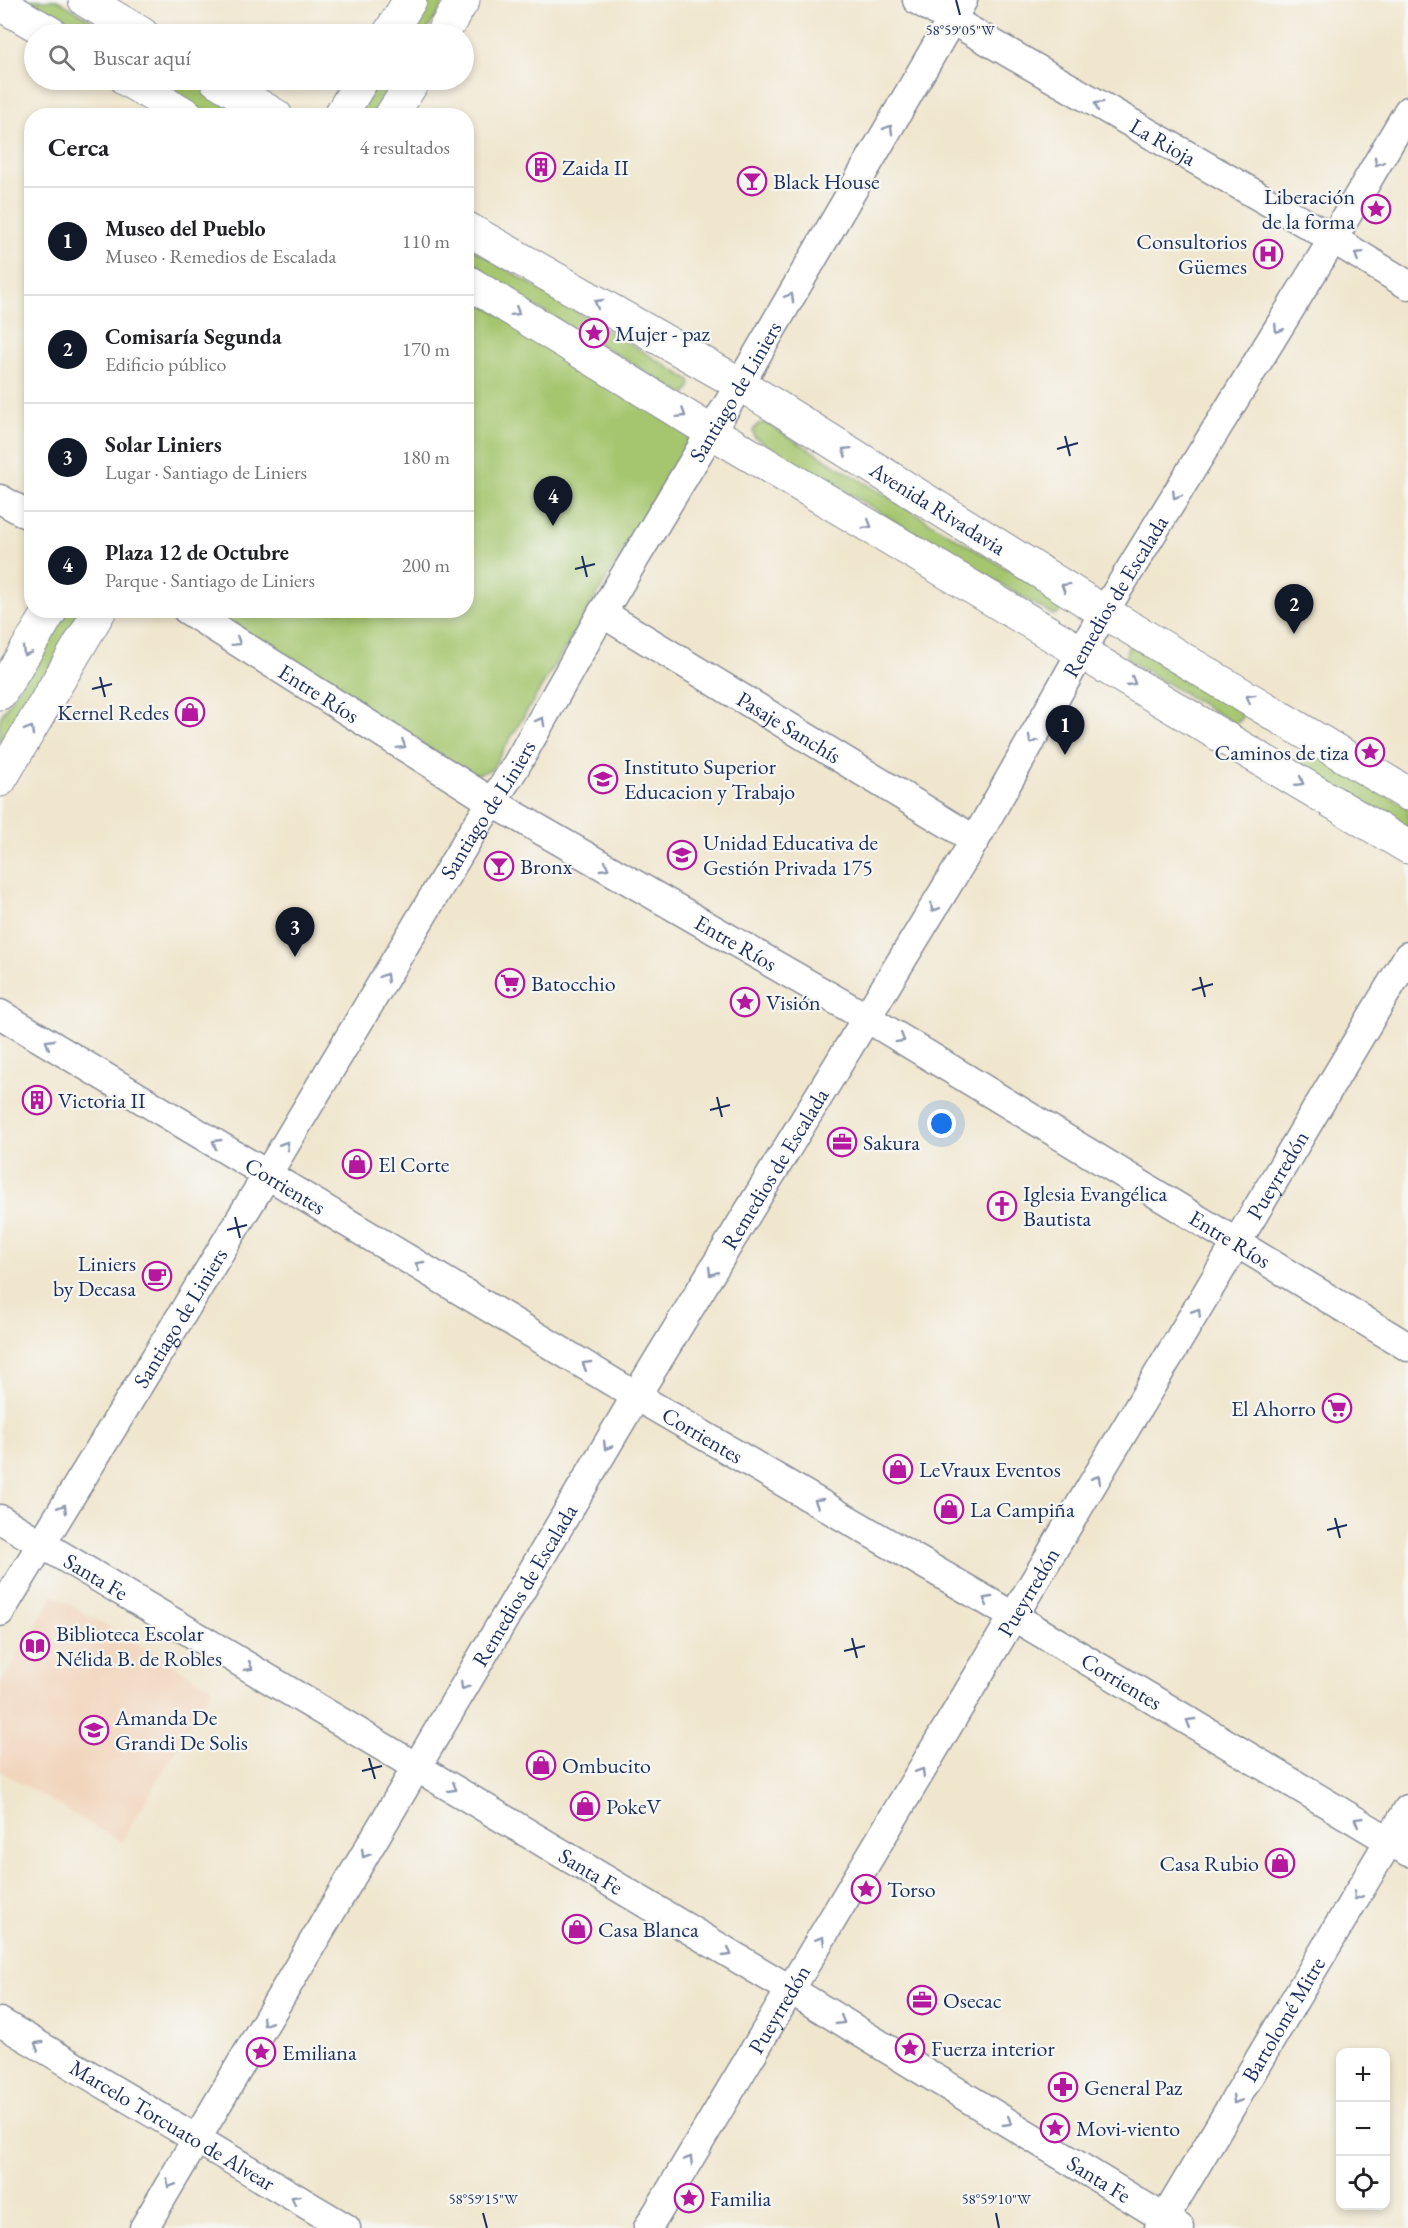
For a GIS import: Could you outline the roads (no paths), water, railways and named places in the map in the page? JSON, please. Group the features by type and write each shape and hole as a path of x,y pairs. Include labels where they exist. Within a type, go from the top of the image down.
{"main road":[{"path":"86,0 126,24"},
{"path":"395,24 410,0"},
{"path":"448,24 463,0"},
{"path":"0,4 35,24"},
{"path":"144,90 174,108"},
{"path":"233,90 263,108"},
{"path":"345,108 356,90"},
{"path":"397,108 408,90"},
{"name":"Avenida Rivadavia","path":"474,233 740,384 1104,612 1408,794"},
{"path":"474,286 710,431 1408,847"},
{"path":"0,693 46,618"},
{"path":"0,780 95,618"},
{"path":"1258,757 1283,718"}],"street":[{"name":"La Rioja","path":"917,0 956,10 1408,285"},
{"name":"Santiago de Liniers","path":"0,1612 514,769 602,613 740,384 956,10"},
{"name":"Remedios de Escalada","path":"144,2228 636,1396 975,840 1104,612 1333,239 1408,111"},
{"path":"0,499 24,512"},
{"name":"Pasaje Sanchís","path":"602,613 975,840"},
{"name":"Entre Ríos","path":"200,618 492,802 867,1018 1408,1347"},
{"name":"Pueyrredón","path":"648,2228 1408,956"},
{"name":"Corrientes","path":"0,1014 636,1396 1013,1616 1399,1846"},
{"name":"Santa Fe","path":"0,1519 792,1990 1168,2225"},
{"name":"Bartolomé Mitre","path":"1168,2225 1399,1846 1408,1809"},
{"name":"Marcelo Torcuato de Alvear","path":"0,2022 346,2228"}],"place":[{"name":"Zaida II","path":"541,167"},
{"name":"Black House","path":"752,181"},
{"name":"Liberación de la forma","path":"1376,209"},
{"name":"Consultorios Güemes","path":"1268,254"},
{"name":"Mujer - paz","path":"594,333"},
{"name":"Plaza 12 de Octubre","path":"553,526"},
{"name":"Comisaría Segunda","path":"1294,634"},
{"name":"Kernel Redes","path":"190,712"},
{"name":"Caminos de tiza","path":"1370,752"},
{"name":"Museo del Pueblo","path":"1065,755"},
{"name":"Instituto Superior Educacion y Trabajo","path":"603,779"},
{"name":"Unidad Educativa de Gestión Privada 175","path":"682,855"},
{"name":"Bronx","path":"499,866"},
{"name":"Solar Liniers","path":"295,957"},
{"name":"Batocchio","path":"510,983"},
{"name":"Visión","path":"745,1002"},
{"name":"Victoria II","path":"37,1100"},
{"name":"Sakura","path":"842,1142"},
{"name":"El Corte","path":"357,1164"},
{"name":"Iglesia Evangélica Bautista","path":"1002,1206"},
{"name":"Liniers by Decasa","path":"157,1276"},
{"name":"El Ahorro","path":"1337,1408"},
{"name":"LeVraux Eventos","path":"898,1469"},
{"name":"La Campiña","path":"949,1509"},
{"name":"Biblioteca Escolar Nélida B. de Robles","path":"35,1646"},
{"name":"Amanda De Grandi De Solis","path":"94,1730"},
{"name":"Ombucito","path":"541,1765"},
{"name":"PokeV","path":"585,1806"},
{"name":"Casa Rubio","path":"1280,1863"},
{"name":"Torso","path":"866,1889"},
{"name":"Casa Blanca","path":"577,1929"},
{"name":"Osecac","path":"922,2000"},
{"name":"Fuerza interior","path":"910,2048"},
{"name":"Emiliana","path":"261,2052"},
{"name":"General Paz","path":"1063,2087"},
{"name":"Movi-viento","path":"1055,2128"},
{"name":"Familia","path":"689,2198"}]}
